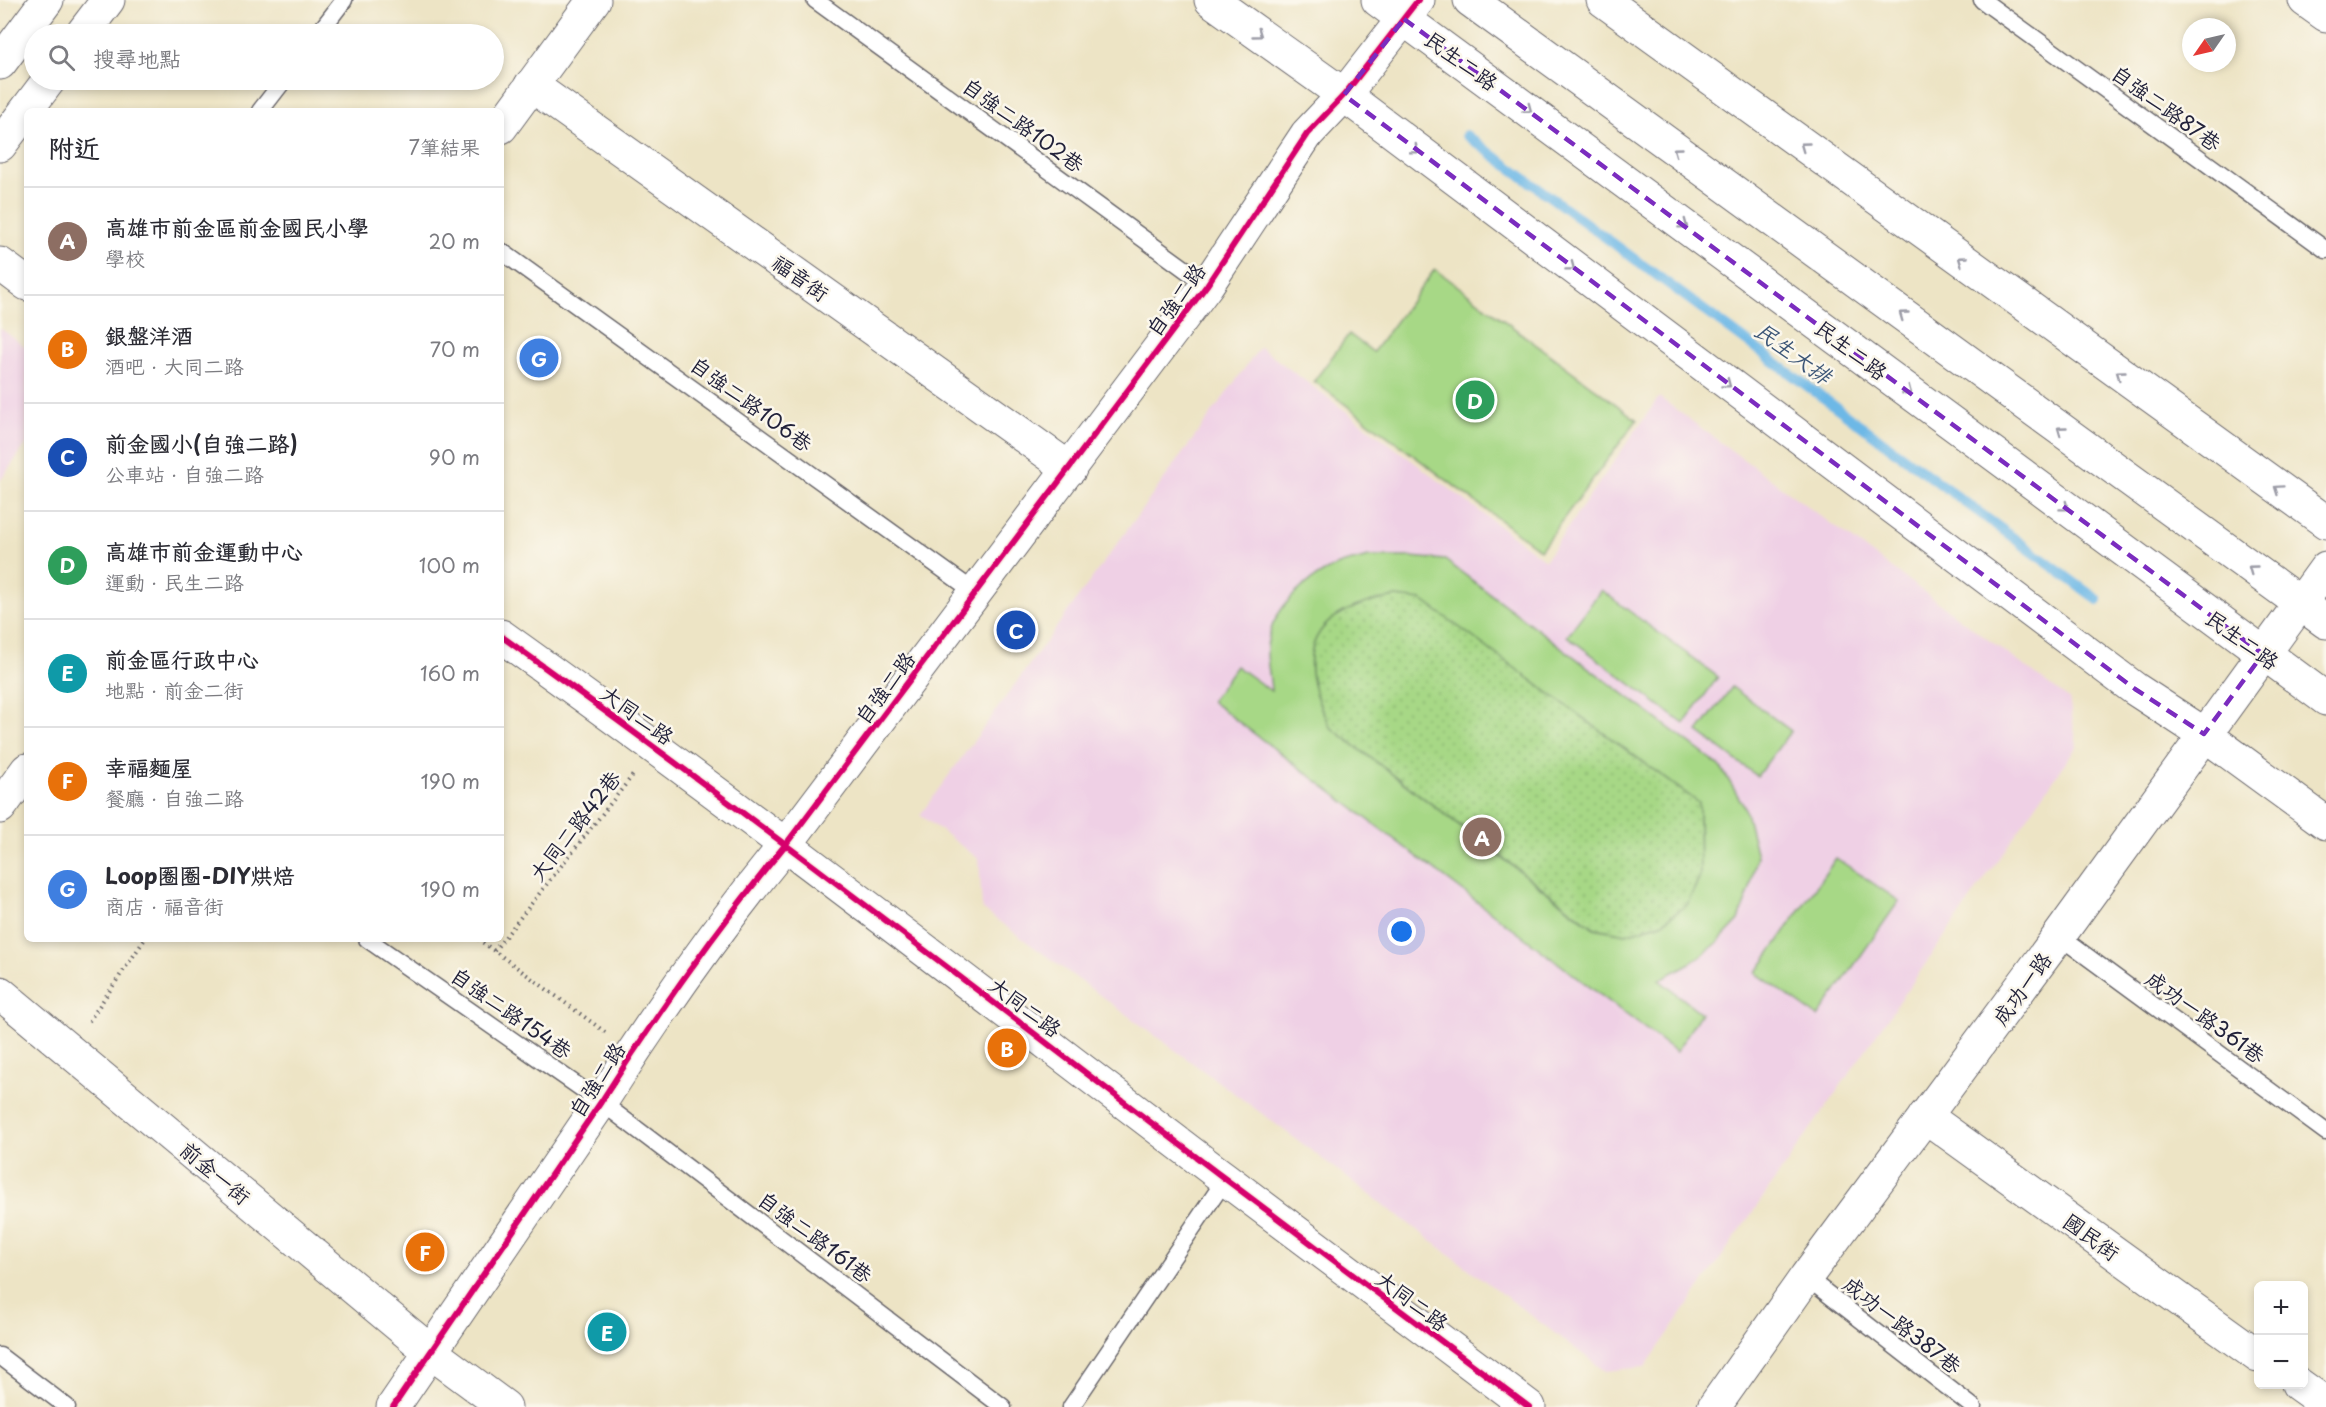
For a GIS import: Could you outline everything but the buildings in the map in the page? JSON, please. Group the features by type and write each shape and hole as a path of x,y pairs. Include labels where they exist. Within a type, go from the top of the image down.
{"street":[{"path":"29,24 47,0"},
{"path":"90,24 108,0"},
{"path":"504,123 594,0"},
{"path":"1211,0 1344,95 2119,677 2204,734 2326,823"},
{"path":"1470,0 2326,622"},
{"path":"1603,0 2326,522"},
{"path":"2305,0 2326,15"},
{"name":"自強二路","path":"393,1407 432,1353 633,1052 738,902 786,844 1207,285 1307,134 1344,95 1400,6"},
{"name":"民生二路","path":"1400,6 2326,699"},
{"path":"0,63 24,31"},
{"name":"福音街","path":"531,86 1070,469"},
{"path":"28,108 41,90"},
{"path":"0,145 24,113"},
{"path":"0,264 24,282"},
{"name":"成功一路","path":"1714,1407 1806,1277 2059,936 2326,568"},
{"name":"大同二路","path":"504,638 656,746 1529,1407"},
{"path":"0,807 24,774"},
{"name":"前金一街","path":"0,993 432,1353 505,1407"},
{"name":"國民街","path":"1925,1116 2254,1352"},
{"path":"2305,1389 2326,1404"}],"lane":[{"path":"326,24 344,0"},
{"name":"自強二路102巷","path":"815,0 1207,285"},
{"name":"自強二路87巷","path":"1982,0 2326,250"},
{"path":"262,108 276,90"},
{"name":"自強二路106巷","path":"504,253 976,592"},
{"name":"成功一路361巷","path":"2059,936 2326,1132"},
{"name":"自強二路154巷","path":"371,942 601,1102"},
{"name":"自強二路161巷","path":"601,1102 1003,1407"},
{"path":"1071,1407 1225,1179"},
{"name":"成功一路387巷","path":"1806,1277 1973,1407"},
{"path":"0,1356 67,1407"}],"path":[{"path":"69,1049 143,942"},
{"path":"482,942 633,1052"}],"highlighted area":[{"path":"1404,19 2263,654 2204,734 2135,689 1344,95"}],"shaded area":[{"path":"0,328 24,346 24,447 0,481"},
{"path":"1260,347 1545,560 1659,397 2069,699 2077,746 1645,1367 1605,1371 1261,1113 982,909 979,859 920,815"}],"green space":[{"path":"1435,269 1637,420 1540,550 1314,381 1349,334 1373,352"},
{"path":"1369,557 1445,560 1721,767 1745,808 1757,856 1750,888 1739,920 1715,945 1692,962 1659,980 1701,1013 1676,1052 1211,701 1236,666 1271,691 1267,656 1269,636 1285,604 1323,572 1347,562","holes":["1396,597 1422,600 1699,803 1700,876 1687,905 1662,923 1626,934 1594,928 1330,727 1318,700 1311,676 1311,656 1316,638 1327,623 1344,612 1367,603"]},
{"path":"1601,590 1718,677 1684,724 1567,636"},
{"path":"1396,597 1422,599 1699,803 1700,876 1687,905 1662,923 1626,934 1595,928 1330,727 1318,700 1311,676 1311,655 1316,638 1327,623 1344,612 1367,603"},
{"path":"1732,687 1791,731 1757,776 1698,732"},
{"path":"1836,858 1899,901 1818,1017 1756,973"}],"waterway":[{"name":"民生大排","path":"1466,135 2098,600"}],"cycle path":[{"path":"393,1407 667,1002 713,938 1207,285 1307,134 1344,95 1418,0"},
{"path":"504,638 774,836 1529,1407"}],"place":[{"name":"Loop圈圈-DIY烘焙","path":"539,358"},
{"name":"高雄市前金運動中心","path":"1475,400"},
{"name":"前金國小(自強二路)","path":"1016,630"},
{"name":"高雄市前金區前金國民小學","path":"1482,837"},
{"name":"銀盤洋酒","path":"1007,1048"},
{"name":"幸福麵屋","path":"425,1252"},
{"name":"前金區行政中心","path":"607,1332"}]}
